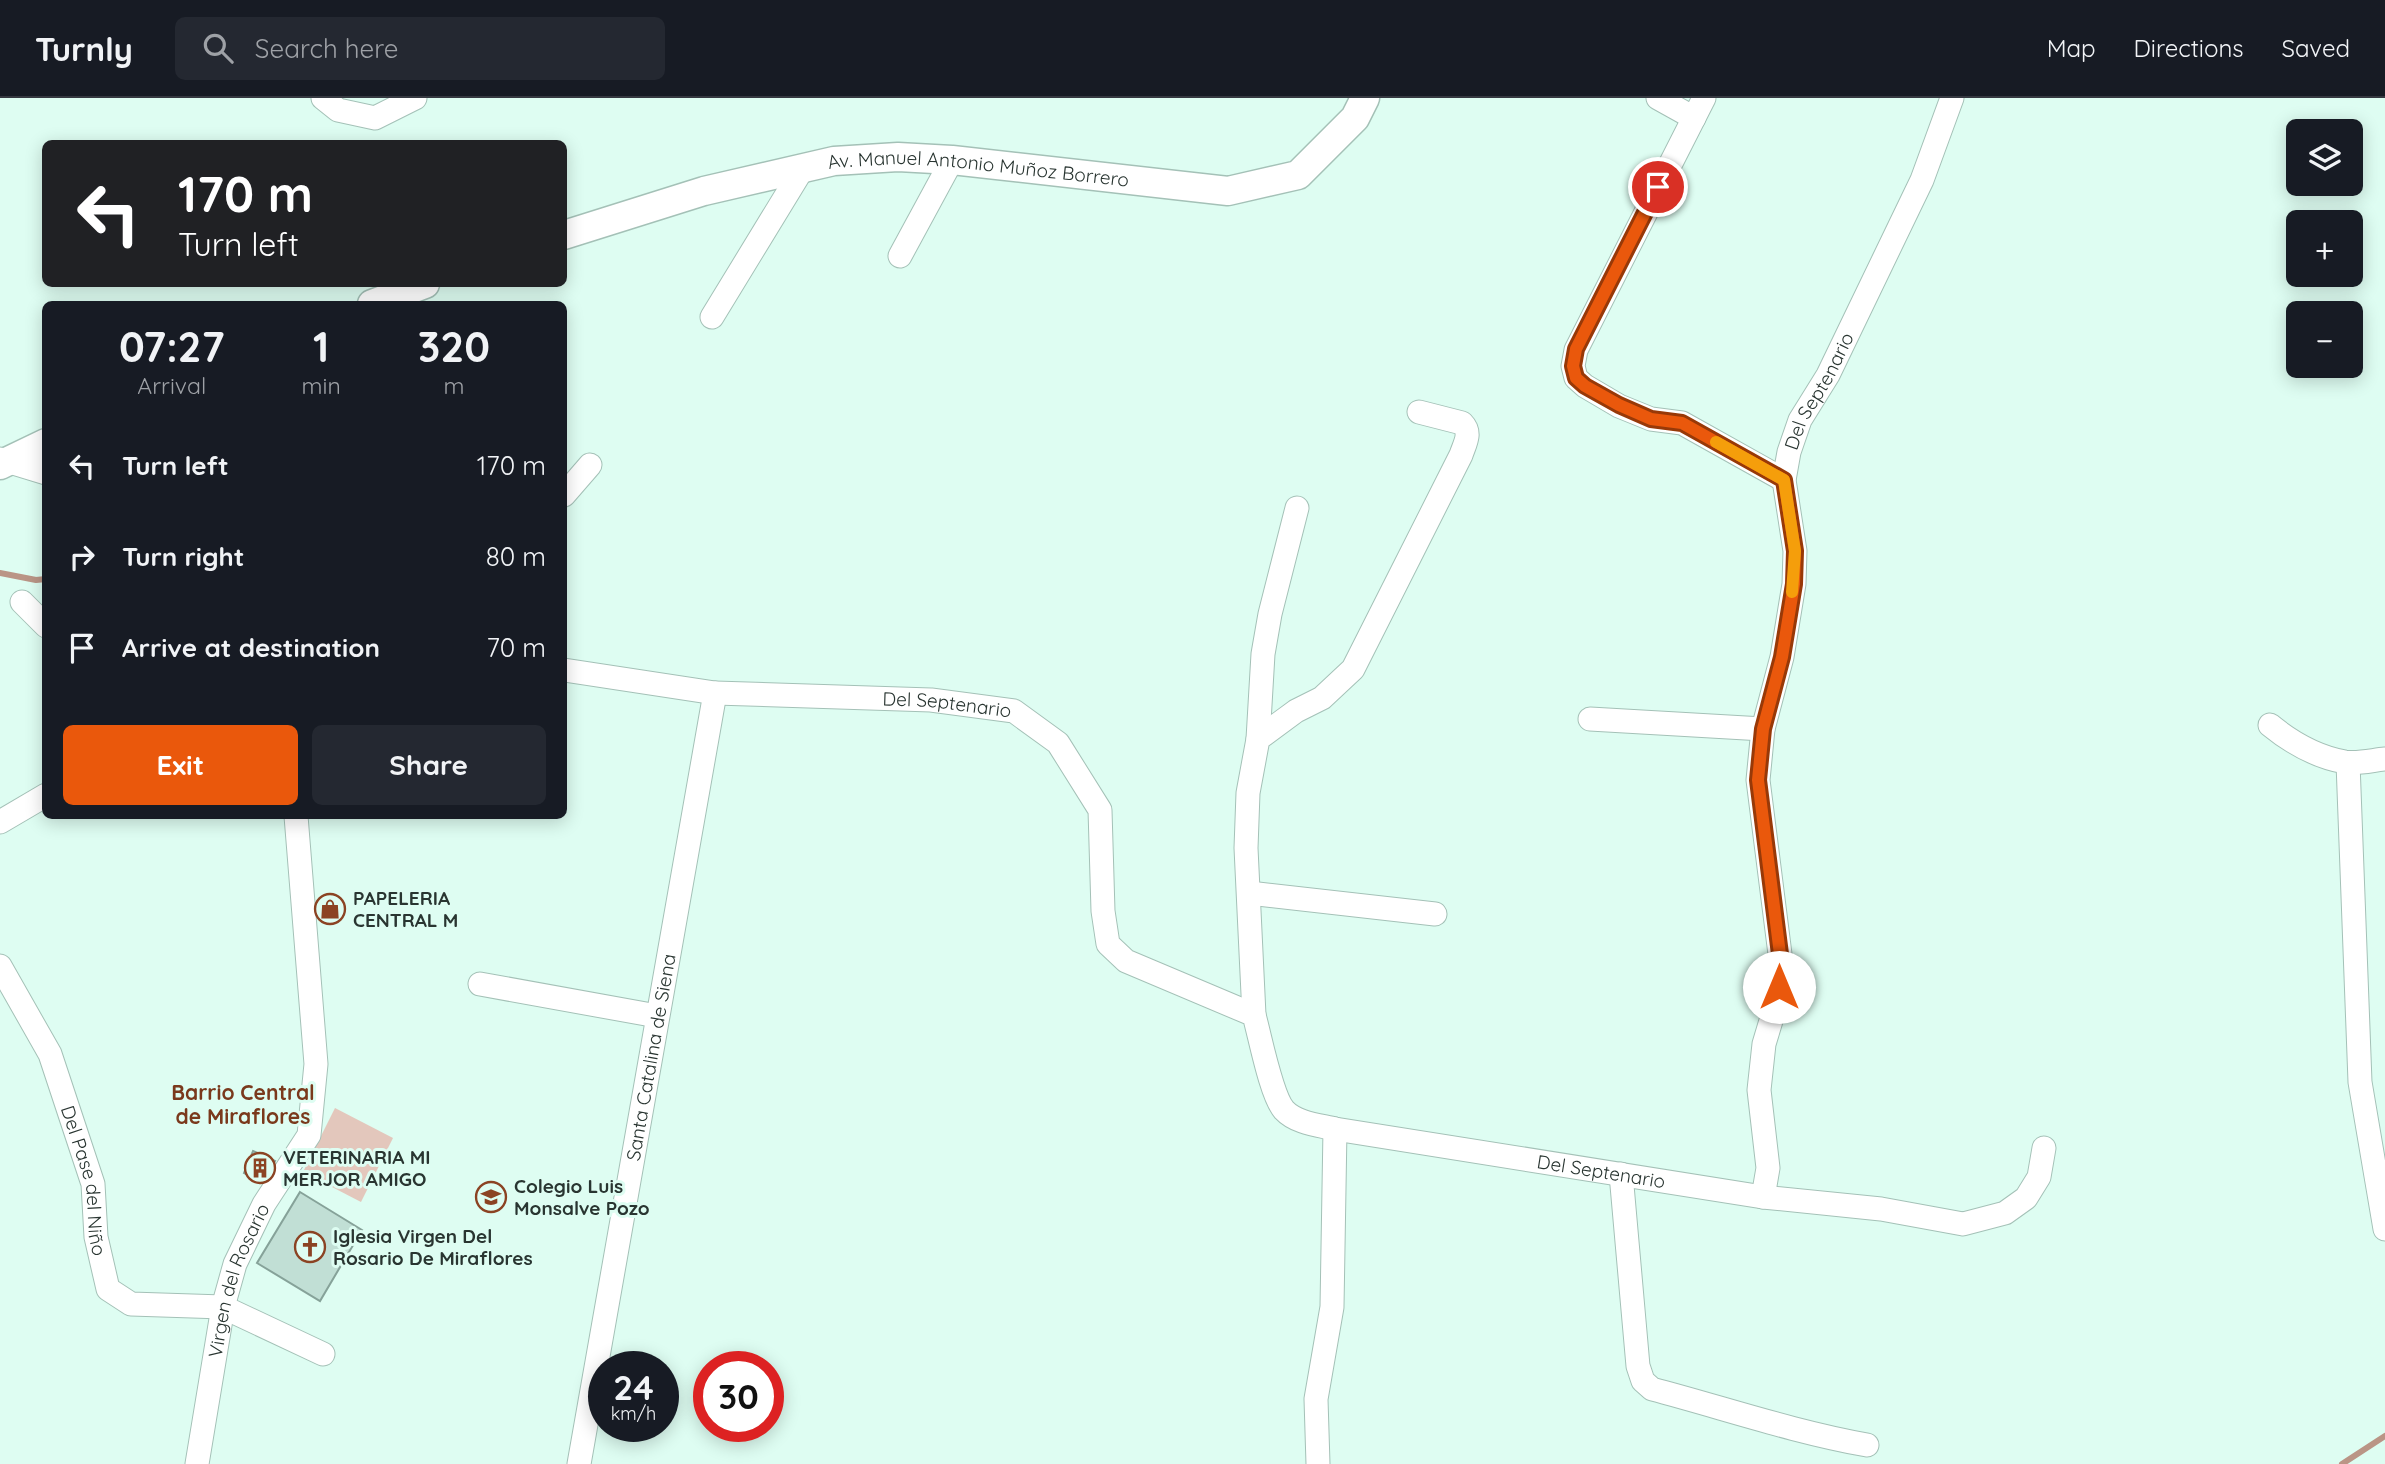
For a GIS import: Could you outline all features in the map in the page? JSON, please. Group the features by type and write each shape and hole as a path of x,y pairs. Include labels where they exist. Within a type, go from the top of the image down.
{"street":[{"path":"323,98 338,110 375,118 415,98"},
{"name":"Av. Manuel Antonio Muñoz Borrero","path":"567,234 704,191 834,161 898,157 952,160 1228,191 1298,175 1355,118 1365,98"},
{"path":"1658,98 1699,108 1576,349 1573,366 1576,378 1619,405 1651,419 1682,423 1784,480"},
{"name":"Del Septenario","path":"567,670 715,694 931,700 1014,711 1058,743 1100,810 1108,944 1126,961 1254,1015 1273,1086 1283,1109 1300,1121 1335,1129 1763,1197 1768,1168 1759,1090 1764,1044 1776,1004 1782,970 1758,780 1763,729 1782,657 1794,584 1795,551 1784,480 1789,453 1800,420 1828,375 1922,180 1952,98"},
{"path":"900,256 952,160"},
{"path":"712,317 803,168"},
{"path":"380,301 417,287"},
{"path":"1258,739 1296,711 1322,698 1353,670 1461,455 1469,434 1467,428 1462,423 1419,412"},
{"path":"1,462 42,445"},
{"path":"1,462 42,472"},
{"path":"567,492 590,465"},
{"path":"1254,1015 1246,848 1248,793 1258,739 1264,654 1270,614 1297,508"},
{"path":"22,602 42,622"},
{"name":"Santa Catalina de Siena","path":"579,1464 715,694"},
{"path":"1590,719 1763,729"},
{"path":"2270,725 2319,756 2348,763 2385,759"},
{"path":"2348,763 2360,1083 2385,1229"},
{"path":"0,822 42,797"},
{"name":"Virgen del Rosario","path":"197,1464 223,1307 235,1264 264,1204 309,1135 316,1064 296,819"},
{"path":"1249,893 1435,914"},
{"name":"Del Pase del Niño","path":"0,966 50,1054 93,1184 96,1237 108,1289 131,1304 223,1307"},
{"path":"480,984 657,1016"},
{"path":"1318,1464 1316,1399 1332,1307 1335,1129"},
{"path":"1763,1197 1881,1209 1963,1224 2005,1213 2026,1198 2039,1177 2044,1148"},
{"path":"1621,1174 1638,1366 1643,1381 1652,1389 1757,1420 1812,1435 1867,1445"},
{"path":"223,1307 323,1354"}],"shaded area":[{"path":"335,1108 393,1138 361,1202 303,1172"}],"building":[{"name":"VETERINARIA MI MERJOR AMIGO","path":"253,1151 275,1161 262,1182 244,1173"},
{"name":"Iglesia Virgen Del Rosario De Miraflores","path":"300,1192 362,1230 320,1301 257,1263"}],"waterway":[{"path":"0,573 42,579"},
{"path":"2342,1464 2385,1436"}],"slow traffic":[{"path":"1716,442 1784,480 1795,551 1792,592"}],"place":[{"name":"PAPELERIA CENTRAL M","path":"330,909"},
{"name":"VETERINARIA MI MERJOR AMIGO","path":"260,1168"},
{"name":"Colegio Luis Monsalve Pozo","path":"491,1197"},
{"name":"Iglesia Virgen Del Rosario De Miraflores","path":"310,1247"}],"district":[{"name":"Barrio Central de Miraflores","path":"243,1104"}],"route":[{"path":"1658,187 1576,349 1573,366 1576,378 1585,386 1619,405 1651,419 1682,423 1784,480 1795,551 1794,584 1782,657 1763,729 1758,780 1782,970 1779,987"}]}
